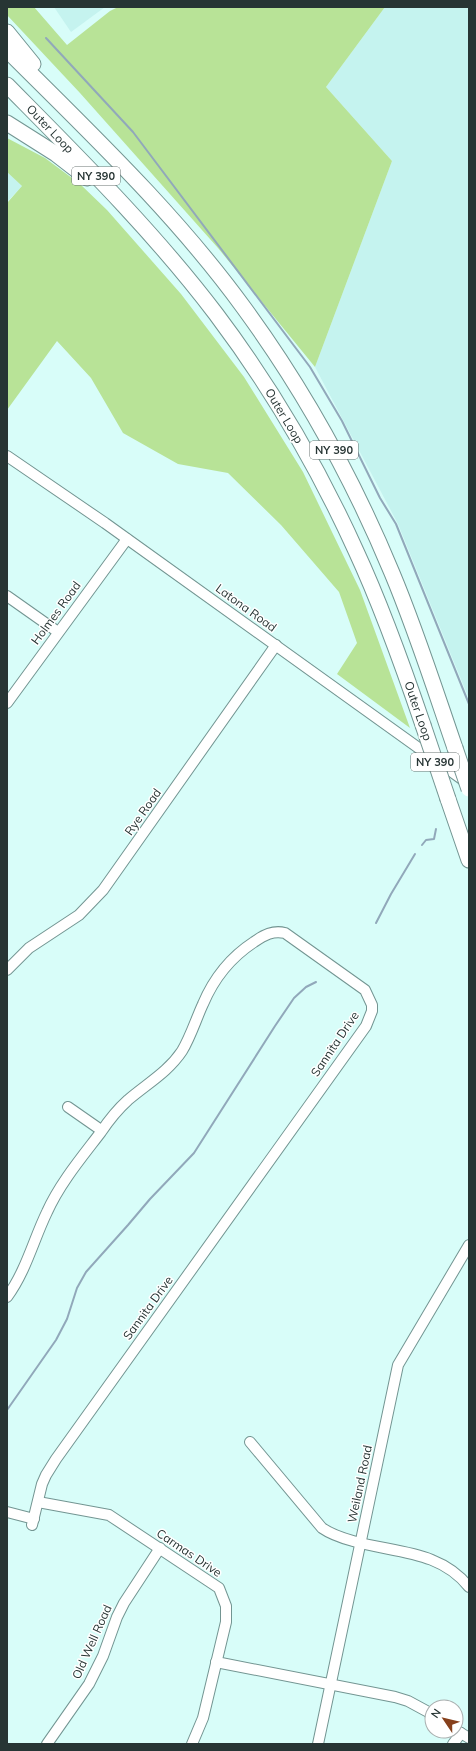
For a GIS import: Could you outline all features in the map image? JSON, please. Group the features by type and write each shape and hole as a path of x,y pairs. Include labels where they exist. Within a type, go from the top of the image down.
{"highway":[{"path":"7,32 97,140"},
{"name":"Outer Loop","path":"7,50 156,200 212,266 259,329 309,407 348,476 381,548 406,609 469,788"},
{"name":"Outer Loop","path":"7,85 102,182 181,271 223,324 268,389 321,480 356,551 377,599 469,860"},
{"path":"7,123 42,145 84,176 181,271"},
{"path":"7,128 42,145"}],"street":[{"name":"Latona Road","path":"7,456 127,539 469,784"},
{"name":"Holmes Road","path":"7,704 127,539"},
{"path":"7,596 58,632"},
{"name":"Rye Road","path":"7,970 29,948 79,915 95,900 276,646"},
{"name":"Sannita Drive","path":"7,1297 23,1272 51,1203 101,1130 127,1101 170,1066 186,1044 203,1003 216,978 233,957 265,935 280,932 292,936 361,986 369,995 372,1011 366,1026 56,1459 46,1475 38,1502"},
{"path":"68,1107 101,1130"},
{"name":"Weiland Road","path":"318,1744 398,1365 469,1245"},
{"path":"250,1442 322,1528 338,1537 443,1563 454,1571 469,1586"},
{"path":"7,1512 33,1522 38,1502"},
{"name":"Carmas Drive","path":"38,1502 109,1515 216,1585 222,1592 227,1614 203,1718 192,1744"},
{"name":"Old Well Road","path":"47,1744 89,1684 103,1656 117,1617 124,1603 160,1548"},
{"path":"216,1662 395,1696 424,1710"}],"shaded area":[{"path":"54,7 105,7 71,32"},
{"path":"385,7 469,7 469,699 398,524 315,367 392,161 326,87"},
{"path":"7,172 22,186 7,202"}],"green space":[{"path":"7,7 34,7 67,45 110,11 118,7 385,7 326,87 392,161 315,367 218,248 80,93 7,15"},
{"path":"7,138 45,158 80,184 107,210 181,294 244,377 303,472 360,590 410,728 337,674 357,643 339,592 281,525 228,473 178,464 123,433 91,378 57,341 7,410 7,203 22,186 7,172"}],"waterway":[{"path":"46,38 133,132 310,367 342,421 380,498 396,524 469,704"},
{"path":"422,845 426,840 434,839 436,829"},
{"path":"376,923 391,894 415,854"},
{"path":"7,1410 56,1340 67,1319 77,1288 86,1272 150,1199 194,1153 294,998 306,987 316,982"}]}
